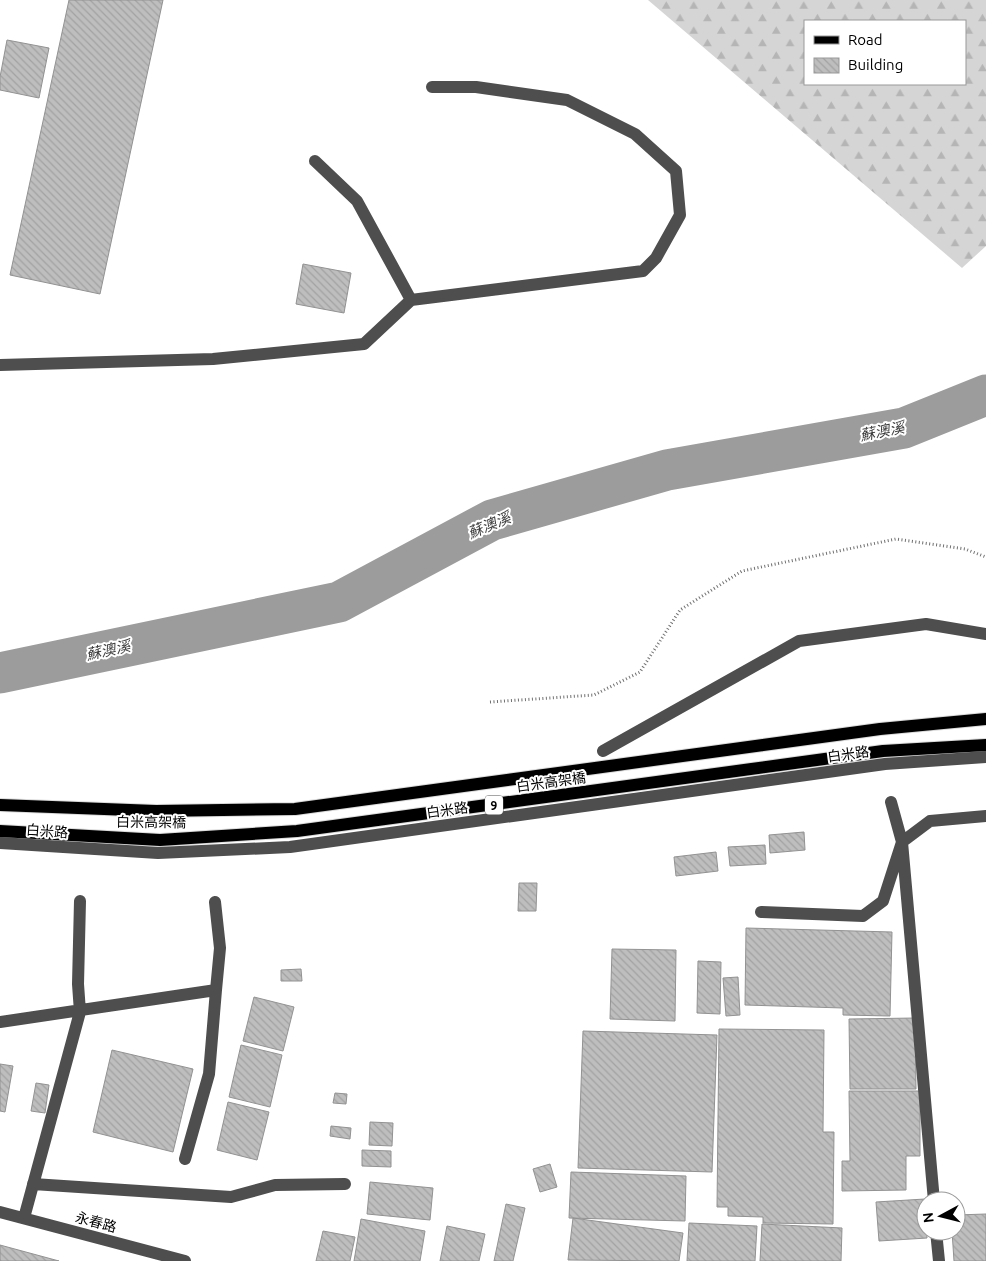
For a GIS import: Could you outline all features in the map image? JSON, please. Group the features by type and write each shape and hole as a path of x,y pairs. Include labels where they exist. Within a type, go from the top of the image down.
{"main road":[{"name":"白米高架橋","path":"0,805 156,811 295,808 880,729 986,720"},
{"name":"白米高架橋","path":"0,831 160,840 298,831 882,751 986,745"}],"street":[{"path":"0,365 213,359 364,344 411,300 643,271 656,258 680,215 676,170 635,134 567,100 476,87 432,87"},
{"path":"316,161 356,202 411,300"},
{"path":"603,751 799,641 926,624 986,634"},
{"name":"白米路","path":"0,843 158,853 290,847 885,764 986,757"},
{"path":"891,802 902,842 933,1191"},
{"path":"761,912 863,916 884,901 902,842 930,821 986,816"},
{"path":"24,1218 80,1012 78,984 80,901"},
{"path":"185,1159 209,1074 220,948 215,902"},
{"path":"0,1022 80,1012 216,990"},
{"path":"33,1184 231,1197 275,1185 345,1184"},
{"name":"永春路","path":"0,1212 184,1261"},
{"path":"937,1241 939,1261"}],"path":[{"path":"490,702 594,695 640,672 680,610 742,571 896,539 965,549 986,557"}],"green space":[{"path":"648,0 986,0 986,246 962,268"}],"building":[{"path":"69,0 163,0 100,294 10,275"},
{"path":"7,40 49,48 39,98 0,90 0,77"},
{"path":"303,264 351,273 344,313 296,304"},
{"path":"804,832 805,850 770,853 769,835"},
{"path":"765,845 766,864 730,866 728,847"},
{"path":"716,852 718,871 676,876 674,857"},
{"path":"519,883 537,883 536,911 518,911"},
{"path":"746,928 892,932 890,1016 843,1015 843,1008 745,1005"},
{"path":"612,949 676,950 675,1021 610,1019"},
{"path":"698,961 721,962 720,1014 697,1013"},
{"path":"301,969 302,981 281,981 281,970"},
{"path":"738,977 740,1015 726,1016 723,978"},
{"path":"254,997 294,1007 283,1051 243,1041"},
{"path":"915,1018 916,1089 850,1089 849,1019"},
{"path":"719,1029 824,1030 823,1132 834,1132 833,1224 763,1223 763,1217 728,1216 728,1207 717,1207"},
{"path":"583,1031 717,1035 712,1172 578,1168"},
{"path":"241,1045 282,1055 270,1107 229,1097"},
{"path":"112,1050 193,1069 173,1152 93,1132"},
{"path":"0,1064 13,1066 5,1112 0,1111"},
{"path":"36,1083 49,1085 45,1113 31,1111"},
{"path":"849,1091 920,1091 920,1156 906,1156 906,1190 842,1191 842,1161 850,1161"},
{"path":"335,1093 347,1094 346,1104 333,1103"},
{"path":"228,1102 269,1112 257,1160 217,1150"},
{"path":"370,1122 393,1123 392,1146 369,1145"},
{"path":"331,1126 351,1128 350,1139 330,1136"},
{"path":"362,1150 391,1151 391,1167 362,1166"},
{"path":"550,1164 557,1187 540,1192 533,1169"},
{"path":"571,1172 686,1176 685,1221 569,1218"},
{"path":"370,1182 433,1188 430,1220 367,1214"},
{"path":"916,1200 916,1239 879,1241 876,1202"},
{"path":"506,1204 525,1208 513,1261 494,1261"},
{"path":"986,1214 986,1261 954,1261 953,1241 966,1241 966,1215"},
{"path":"573,1218 683,1233 679,1261 568,1260"},
{"path":"361,1219 425,1231 420,1261 354,1261"},
{"path":"689,1223 757,1226 755,1261 687,1261"},
{"path":"762,1224 842,1228 841,1261 760,1261"},
{"path":"447,1226 485,1234 479,1261 440,1261"},
{"path":"323,1231 355,1237 350,1261 316,1261"},
{"path":"0,1245 59,1261 0,1261"}],"waterway":[{"name":"蘇澳溪","path":"0,673 339,602 492,520 667,470 904,428 986,395"}]}
